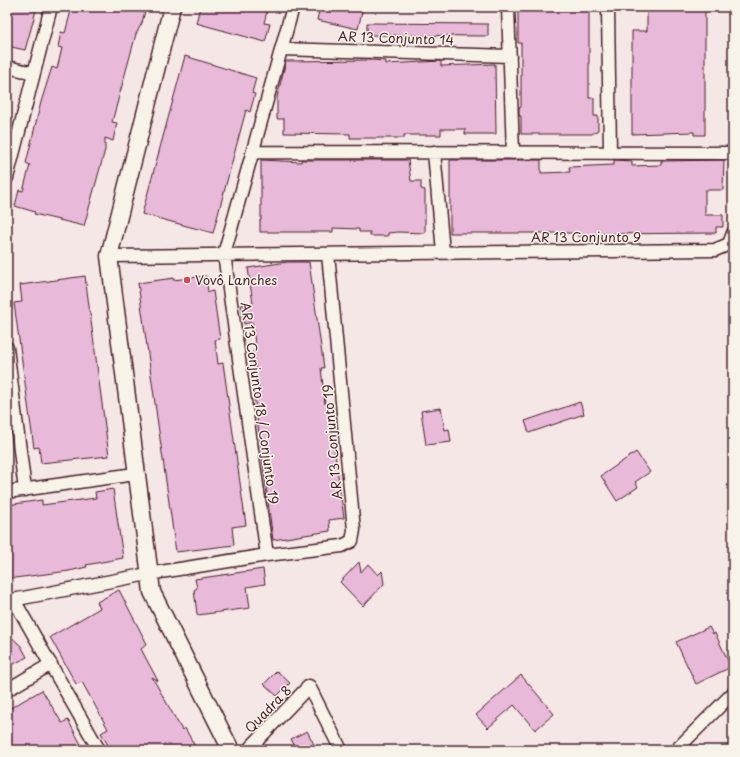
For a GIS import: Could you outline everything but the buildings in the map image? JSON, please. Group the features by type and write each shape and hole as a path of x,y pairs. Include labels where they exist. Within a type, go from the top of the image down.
{"street":[{"path":"7,178 51,7"},
{"path":"172,7 109,256 135,474 148,574 152,592 231,750"},
{"path":"224,254 293,7"},
{"path":"508,7 513,153"},
{"path":"608,7 610,153"},
{"name":"AR 13 Conjunto 14","path":"281,49 510,56"},
{"path":"7,67 34,73"},
{"path":"253,152 733,153"},
{"path":"434,152 443,252"},
{"name":"AR 13 Conjunto 9","path":"109,256 715,250 731,239"},
{"name":"AR 13 Conjunto 18 / Conjunto 19","path":"224,254 267,555"},
{"name":"AR 13 Conjunto 19","path":"267,555 342,546 352,541 354,530 328,254"},
{"path":"7,348 9,385 25,490"},
{"path":"7,492 135,474"},
{"path":"100,750 51,664 11,600 148,574 267,555"},
{"path":"7,690 51,664"},
{"name":"Quadra 8","path":"248,750 309,686 341,750"},
{"path":"676,750 733,693"}],"place":[{"name":"Vovô Lanches","path":"187,280"}]}
